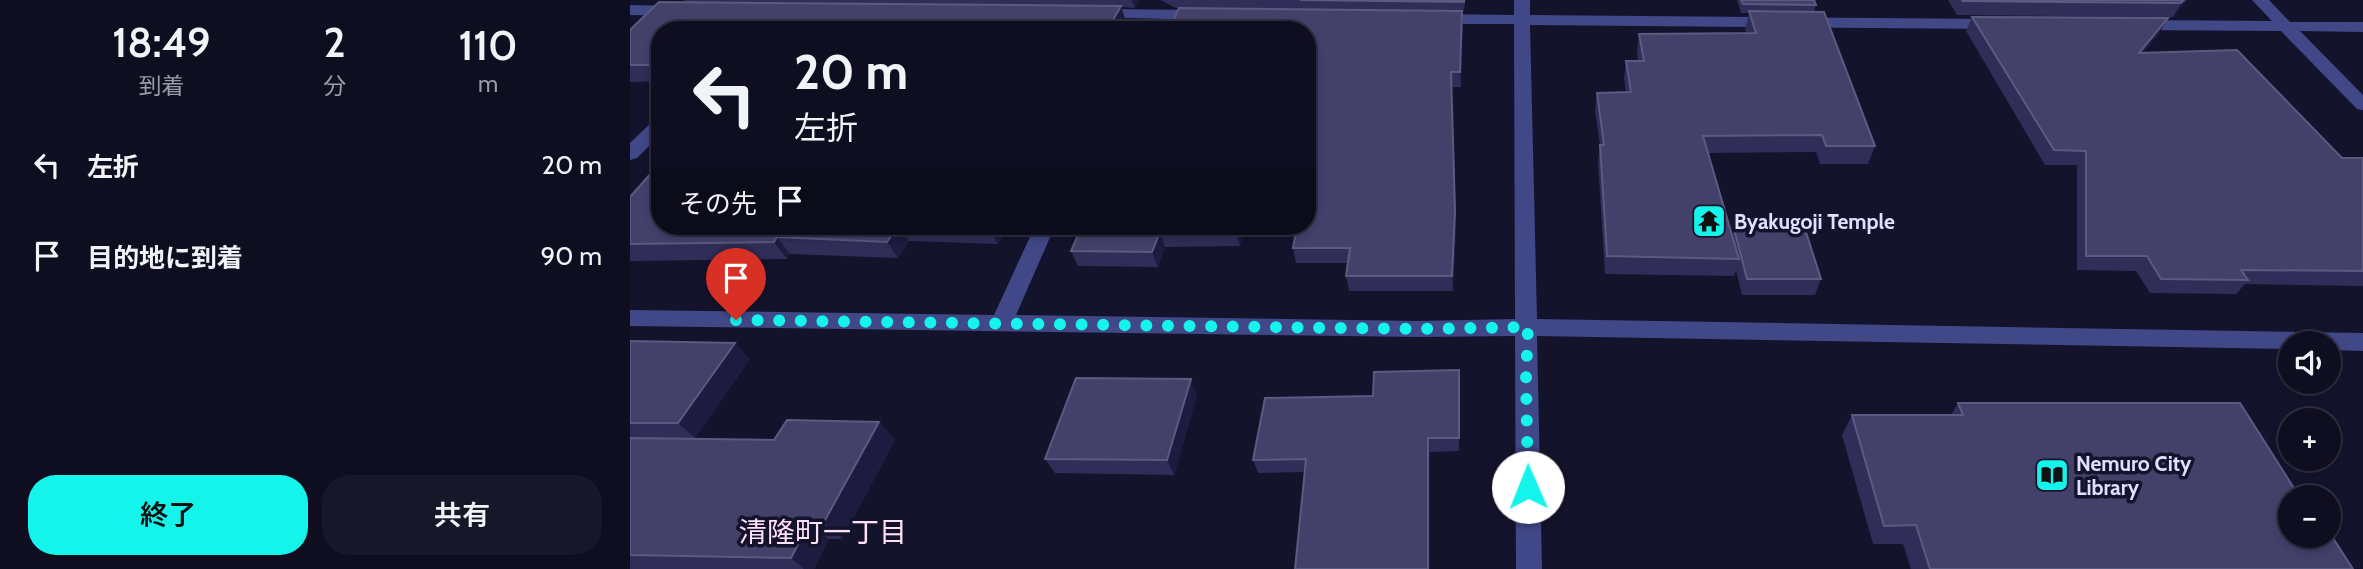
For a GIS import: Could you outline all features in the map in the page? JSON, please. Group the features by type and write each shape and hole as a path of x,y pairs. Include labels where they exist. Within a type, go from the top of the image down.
{"street":[{"path":"2259,0 2363,105"},
{"path":"1085,14 1144,7 1222,15"},
{"path":"630,10 699,11"},
{"path":"1413,18 1522,10 2013,24"},
{"path":"1522,10 1530,569"},
{"path":"2122,25 2363,27"},
{"path":"630,154 651,133"},
{"path":"1001,324 1041,235"},
{"path":"630,318 1418,329 1528,327 2363,342"}],"building":[{"path":"1300,0 1464,0 1464,2"},
{"path":"1741,0 1814,0 1816,5 1743,4"},
{"path":"1962,0 2184,0 2181,3"},
{"path":"659,2 1121,6 1112,21 651,21 651,65 630,65 630,30"},
{"path":"1179,8 1462,11 1460,72 1451,72 1455,211 1452,276 1346,276 1350,248 1293,248 1295,235 1316,235 1316,21 1173,21"},
{"path":"1749,11 1824,12 1875,146 1826,146 1822,135 1703,136 1739,259 1607,256 1600,145 1604,145 1597,93 1631,92 1626,61 1644,61 1639,34 1756,33"},
{"path":"1972,17 2168,18 2139,53 2237,50 2342,158 2363,158 2363,271 2241,270 2248,280 2161,279 2147,256 2086,256 2086,151 2054,150"},
{"path":"651,173 651,235 892,235 887,242 777,237 774,242 630,244 630,197"},
{"path":"1734,229 1805,229 1821,279 1747,279"},
{"path":"1078,235 1159,235 1152,252 1071,251"},
{"path":"630,341 735,343 678,423 630,423"},
{"path":"1459,370 1459,438 1428,438 1428,569 1295,569 1306,459 1253,460 1265,398 1373,396 1374,372"},
{"path":"1076,378 1191,379 1167,460 1045,459"},
{"name":"Nemuro City Library","path":"1958,403 2240,403 2278,463 2278,471 2283,471 2292,485 2278,485 2278,548 2339,548 2353,569 1930,569 1916,525 1884,526 1852,415 1963,415"},
{"path":"787,420 879,422 824,522 810,522 791,558 630,555 630,438 774,440"}],"place":[{"name":"Byakugoji Temple","path":"1709,221"},
{"name":"Nemuro City Library","path":"2052,475"}],"district":[{"name":"清隆町一丁目","path":"823,532"}],"route":[{"path":"736,320 1418,329 1528,327 1528,487"}]}
